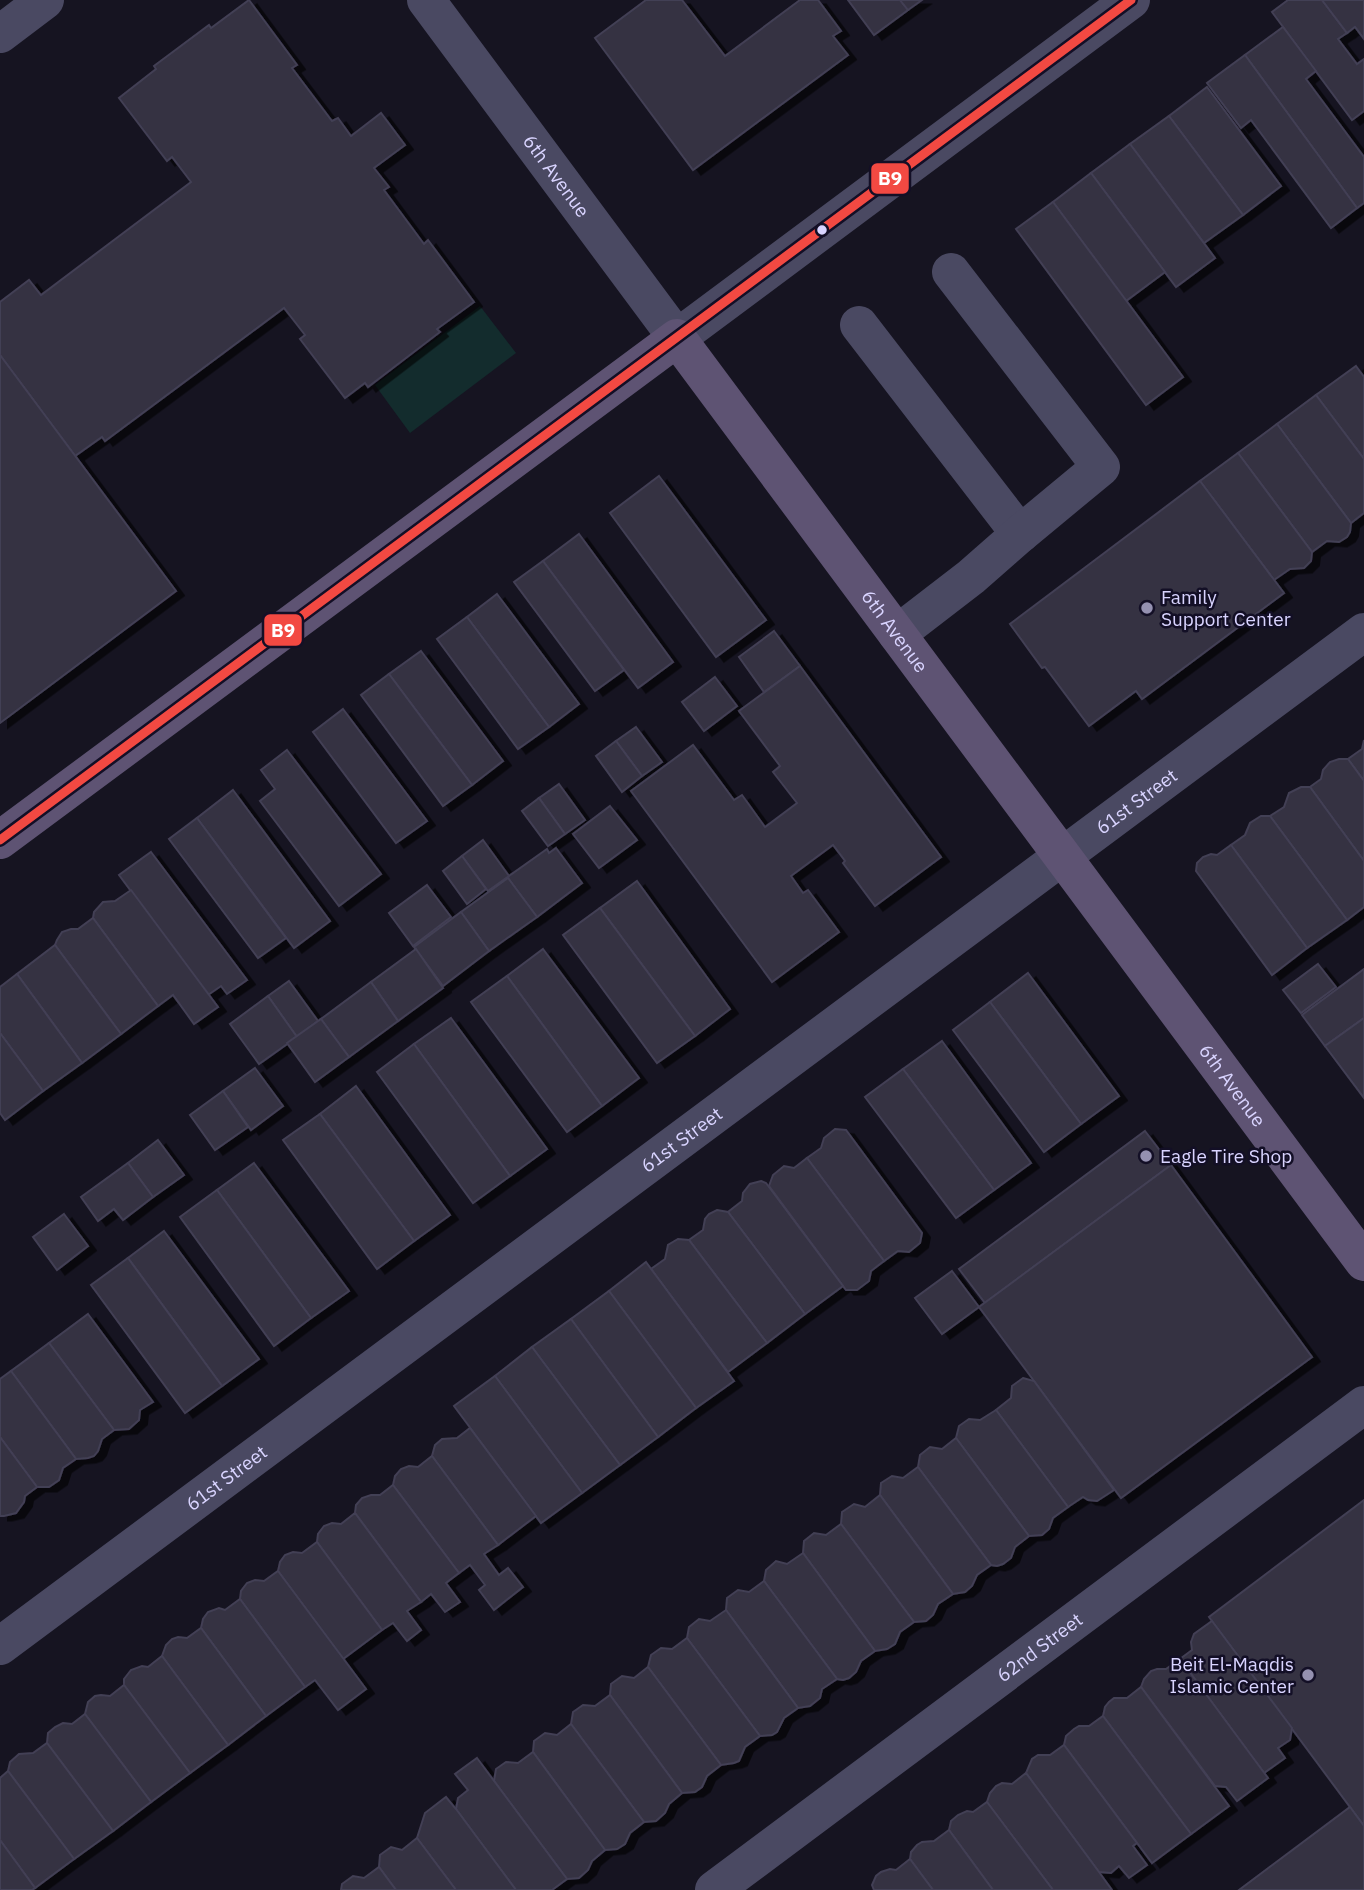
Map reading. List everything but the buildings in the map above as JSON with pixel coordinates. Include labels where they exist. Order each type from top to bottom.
[{"type":"main road","name":"6th Avenue","points":[[677,338],[1364,1262]]},
{"type":"main road","points":[[0,840],[677,338]]},
{"type":"street","points":[[0,34],[46,0]]},
{"type":"street","name":"6th Avenue","points":[[426,0],[677,338]]},
{"type":"street","points":[[677,338],[1131,0]]},
{"type":"street","points":[[897,634],[971,577],[1101,467],[951,272]]},
{"type":"street","points":[[859,326],[1020,534]]},
{"type":"street","name":"61st Street","points":[[0,1646],[1364,632]]},
{"type":"street","name":"62nd Street","points":[[714,1890],[1364,1405]]},
{"type":"green space","points":[[480,306],[516,353],[410,433],[375,385]]},
{"type":"transit line","name":"B9","points":[[0,840],[1131,0]]},
{"type":"place","name":"Family Support Center","points":[[1147,608]]},
{"type":"place","name":"Eagle Tire Shop","points":[[1146,1156]]},
{"type":"place","name":"Beit El-Maqdis Islamic Center","points":[[1308,1675]]}]
